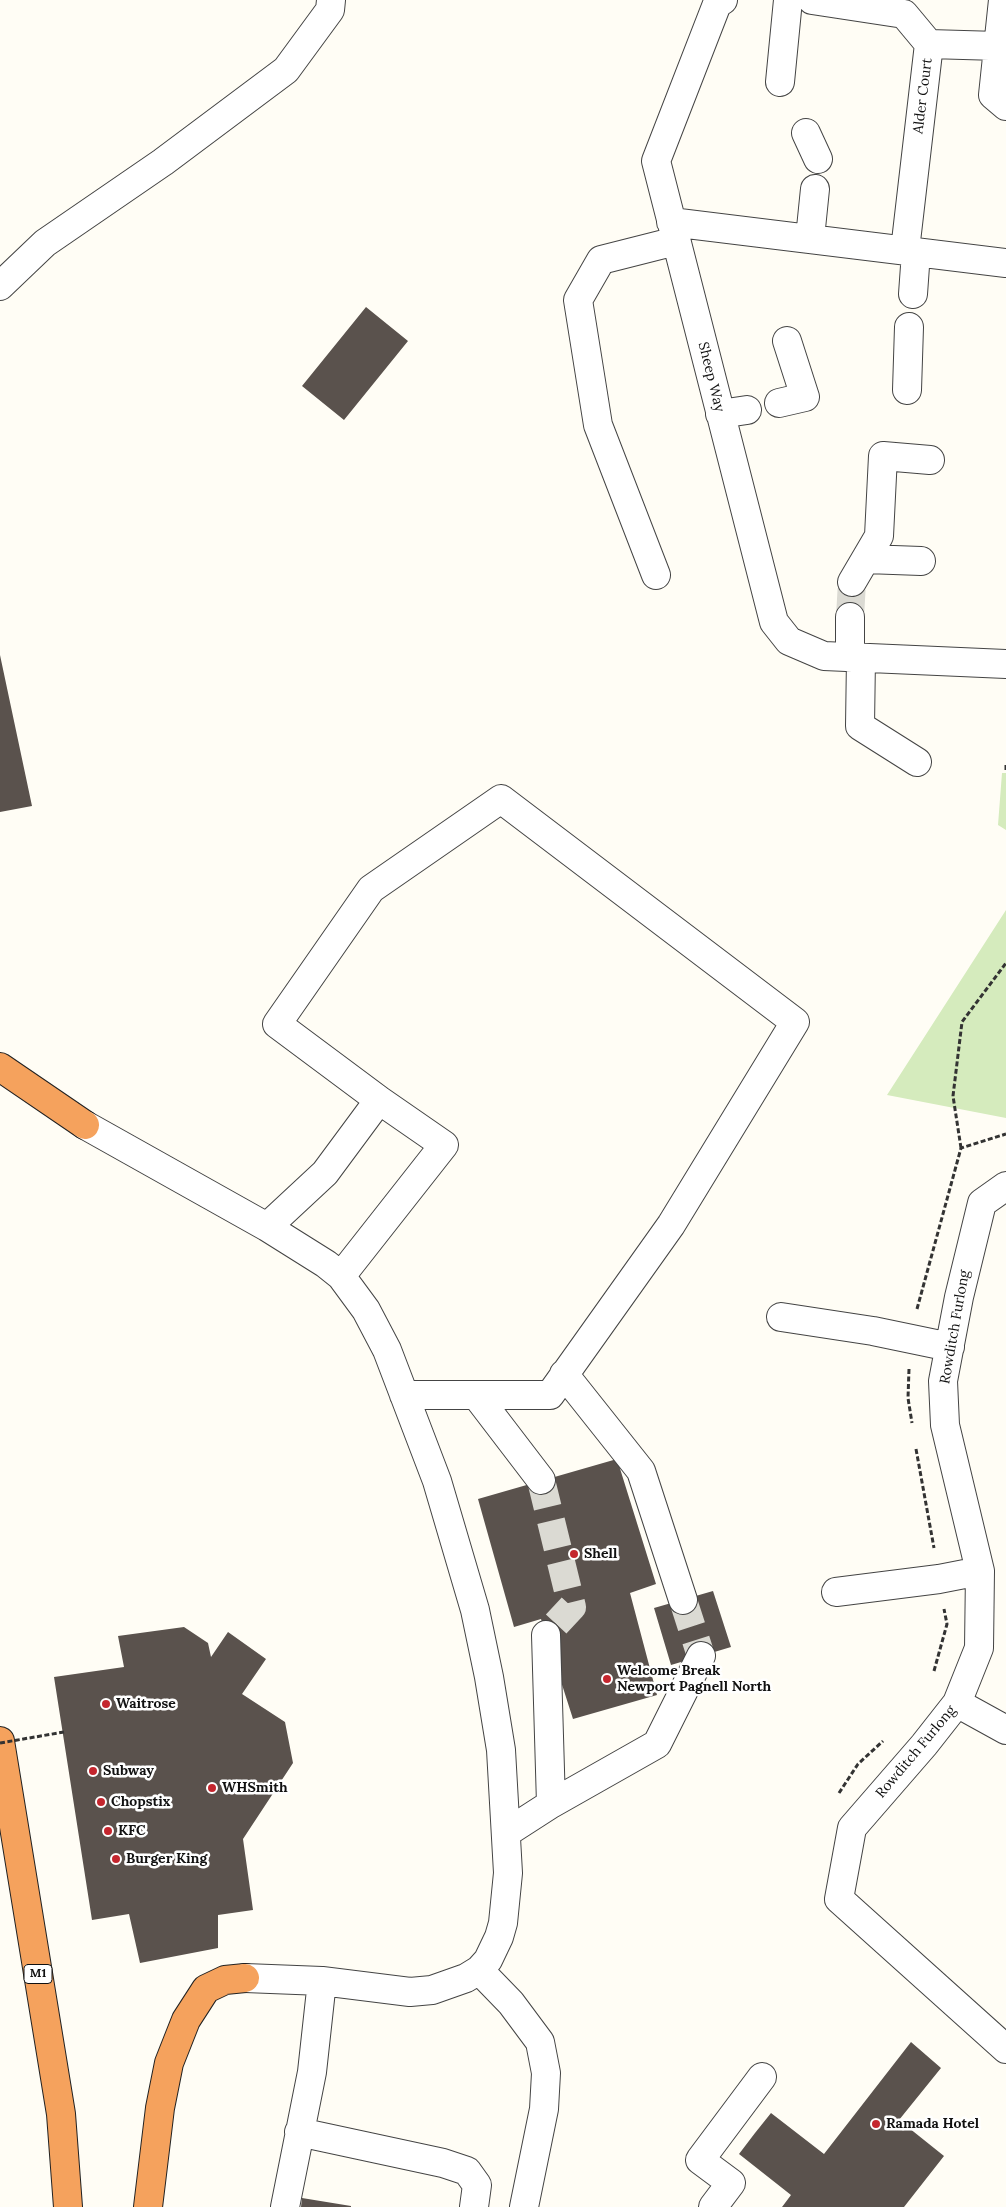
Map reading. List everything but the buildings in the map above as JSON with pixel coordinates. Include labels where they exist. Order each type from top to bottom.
[{"type":"highway","points":[[0,1067],[85,1125]]},
{"type":"highway","name":"M1","points":[[0,1742],[62,2114],[68,2207]]},
{"type":"highway","points":[[148,2207],[160,2108],[169,2063],[186,2020],[206,1989],[225,1980],[245,1978]]},
{"type":"street","points":[[0,286],[45,243],[163,162],[286,70],[330,10],[331,0]]},
{"type":"street","points":[[674,232],[656,161],[717,4],[723,0]]},
{"type":"street","points":[[780,82],[788,0]]},
{"type":"street","name":"Alder Court","points":[[812,0],[857,3],[904,14],[929,44],[911,251],[913,294]]},
{"type":"street","points":[[1003,0],[994,95],[1006,106]]},
{"type":"street","points":[[929,44],[998,46]]},
{"type":"street","points":[[806,133],[818,159]]},
{"type":"street","points":[[810,238],[815,189]]},
{"type":"street","points":[[656,575],[598,425],[578,300],[601,260],[674,232],[810,238],[1006,263]]},
{"type":"street","name":"Sheep Way","points":[[674,232],[774,622],[789,641],[824,656],[1006,664]]},
{"type":"street","points":[[907,390],[909,327]]},
{"type":"street","points":[[779,403],[805,397],[787,341]]},
{"type":"street","points":[[720,414],[747,410]]},
{"type":"street","points":[[852,582],[879,536],[883,456],[930,460]]},
{"type":"street","points":[[866,559],[921,561]]},
{"type":"street","points":[[850,617],[860,726],[918,762]]},
{"type":"street","points":[[341,1276],[444,1145],[379,1100],[277,1024],[372,889],[501,799],[795,1022],[671,1225],[550,1395],[404,1394]]},
{"type":"street","points":[[267,1227],[325,1173],[379,1100]]},
{"type":"street","points":[[85,1125],[267,1227],[326,1264],[341,1276],[366,1310],[386,1350],[404,1394],[437,1481],[475,1610],[501,1750],[508,1873],[503,1923],[488,1960],[479,1970],[452,1984],[432,1990],[410,1992],[322,1981],[245,1978]]},
{"type":"street","name":"Rowditch Furlong","points":[[1006,1186],[982,1203],[958,1297],[943,1381],[945,1425],[980,1572],[979,1648],[957,1703],[924,1745],[852,1828],[839,1899],[1006,2049]]},
{"type":"street","points":[[781,1317],[873,1331],[950,1347]]},
{"type":"street","points":[[564,1374],[641,1471],[683,1600]]},
{"type":"street","points":[[476,1395],[542,1480]]},
{"type":"street","points":[[836,1592],[980,1572]]},
{"type":"street","points":[[546,1634],[551,1804]]},
{"type":"street","points":[[506,1833],[551,1804],[657,1744],[701,1656]]},
{"type":"street","points":[[957,1703],[1006,1730]]},
{"type":"street","points":[[479,1970],[511,2003],[540,2042],[546,2074],[544,2109],[524,2207]]},
{"type":"street","points":[[285,2207],[312,2072],[322,1981]]},
{"type":"street","points":[[713,2207],[731,2183],[700,2160],[762,2077]]},
{"type":"street","points":[[299,2132],[443,2163],[467,2171],[477,2185],[474,2207]]},
{"type":"path","points":[[1006,766],[1006,771]]},
{"type":"path","points":[[912,1427],[908,1398],[910,1338],[961,1148],[954,1096],[962,1022],[1006,963]]},
{"type":"path","points":[[961,1148],[1006,1134]]},
{"type":"path","points":[[916,1446],[947,1624],[933,1674]]},
{"type":"path","points":[[0,1742],[64,1732]]},
{"type":"path","points":[[833,1801],[858,1764],[885,1740]]},
{"type":"green space","points":[[1002,773],[1006,773],[1006,830],[998,825]]},
{"type":"green space","points":[[1006,910],[1006,1118],[887,1095]]},
{"type":"tunnel","points":[[850,617],[852,582]]},
{"type":"tunnel","points":[[541,1480],[572,1607],[546,1635]]},
{"type":"tunnel","points":[[683,1600],[701,1656]]},
{"type":"place","name":"Shell","points":[[574,1554]]},
{"type":"place","name":"Welcome Break Newport Pagnell North","points":[[607,1679]]},
{"type":"place","name":"Waitrose","points":[[106,1704]]},
{"type":"place","name":"Subway","points":[[93,1771]]},
{"type":"place","name":"WHSmith","points":[[212,1788]]},
{"type":"place","name":"Chopstix","points":[[101,1802]]},
{"type":"place","name":"KFC","points":[[108,1831]]},
{"type":"place","name":"Burger King","points":[[116,1859]]},
{"type":"place","name":"Ramada Hotel","points":[[876,2124]]}]
